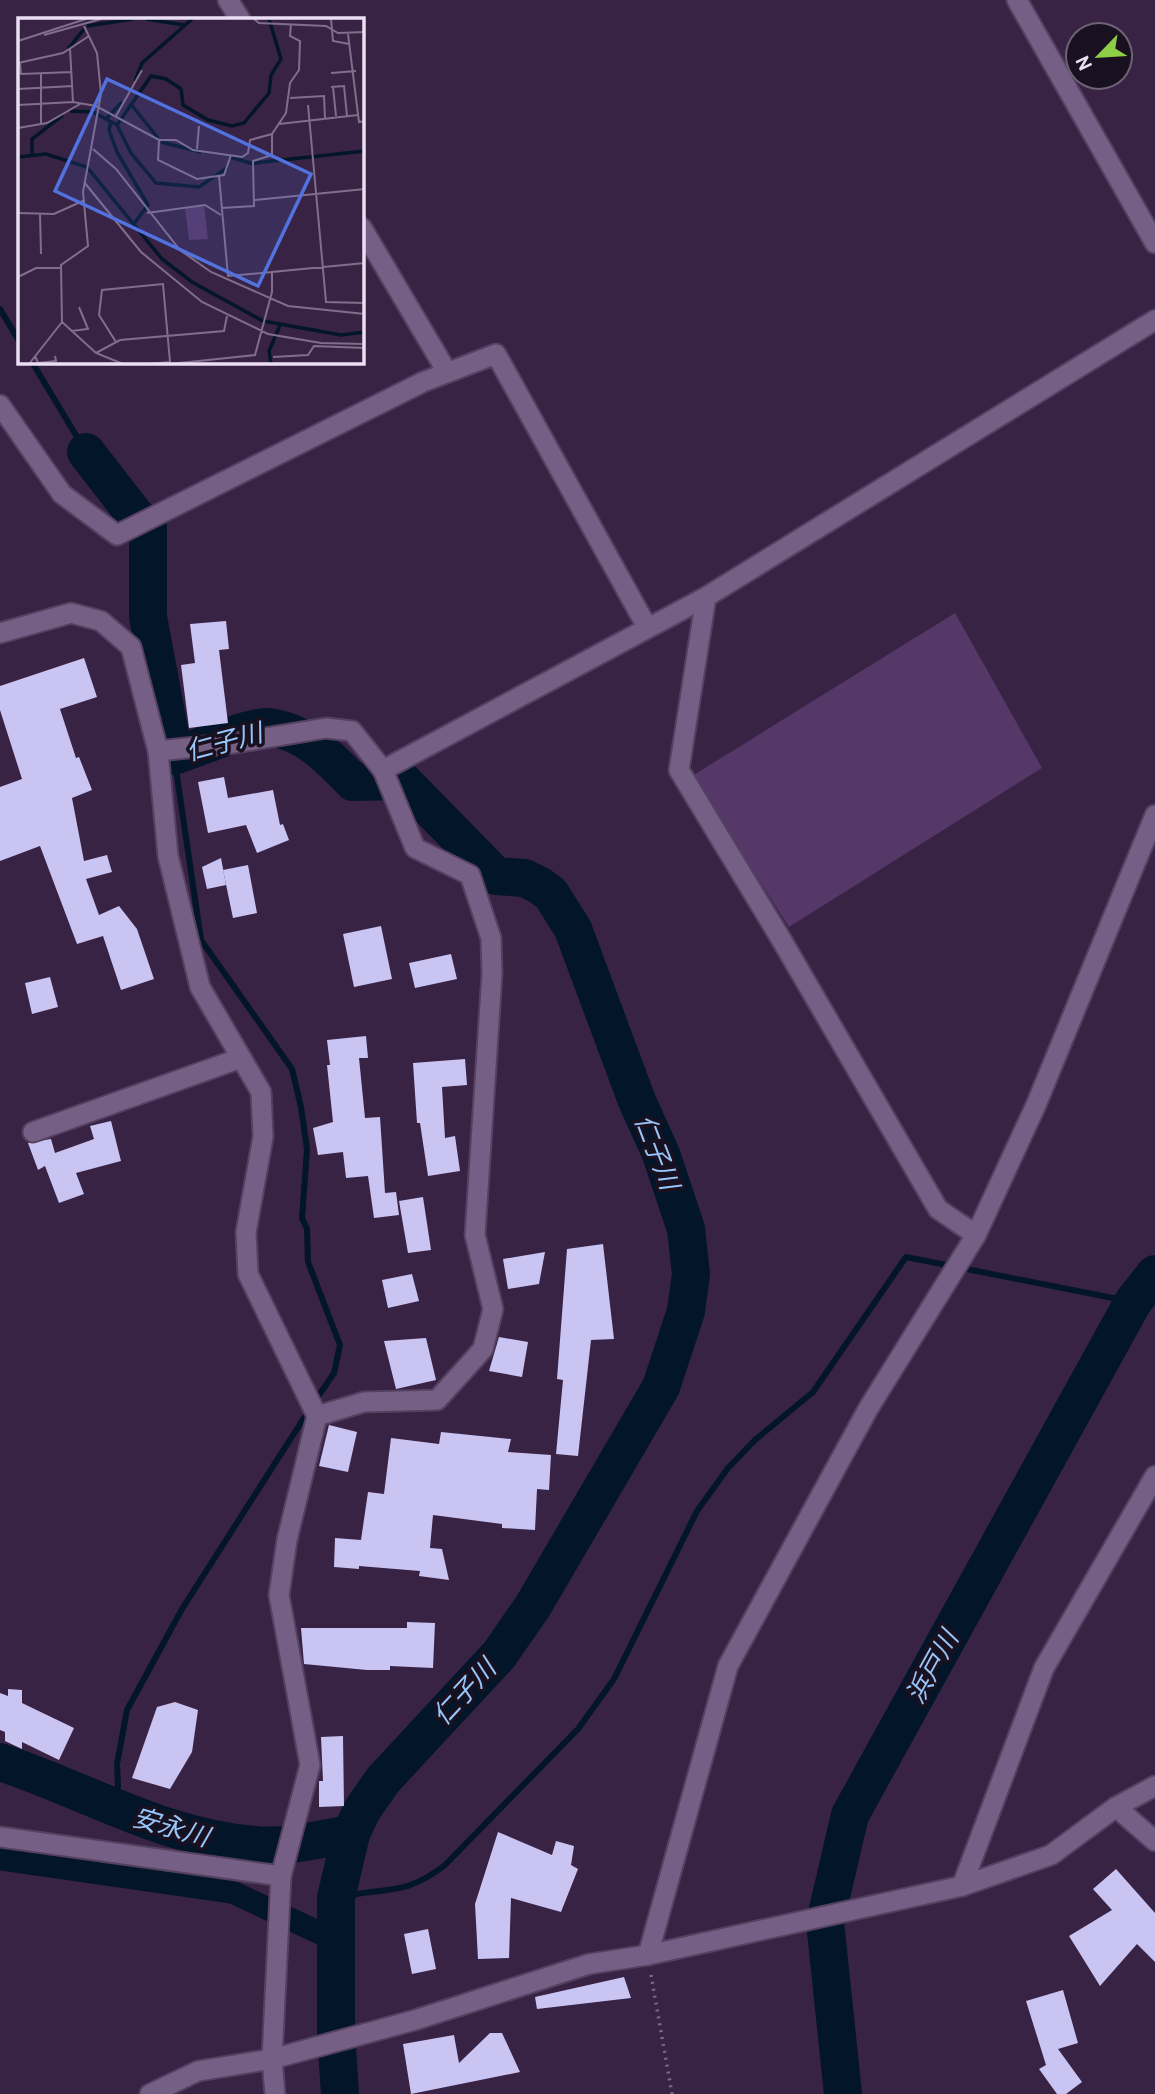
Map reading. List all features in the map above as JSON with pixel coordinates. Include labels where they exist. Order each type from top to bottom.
[{"type":"street","points":[[228,0],[239,18]]},
{"type":"street","points":[[1017,0],[1155,243]]},
{"type":"street","points":[[364,231],[447,372]]},
{"type":"street","points":[[383,770],[647,626],[706,597],[1155,320]]},
{"type":"street","points":[[0,405],[62,494],[117,536],[447,372],[496,354],[647,626]]},
{"type":"street","points":[[706,597],[679,770],[781,939],[937,1209],[976,1235]]},
{"type":"street","points":[[0,633],[71,613],[101,621],[131,647],[158,751],[168,856],[200,987],[261,1092],[263,1137],[246,1232],[248,1274],[317,1416],[287,1540],[279,1595],[291,1674],[310,1765],[281,1876],[272,2059],[275,2094]]},
{"type":"street","points":[[158,751],[235,743],[326,728],[352,731],[383,770],[415,848],[470,875],[491,938],[492,974],[475,1235],[493,1309],[483,1349],[437,1400],[364,1402],[317,1416]]},
{"type":"street","points":[[648,1955],[729,1666],[868,1409],[976,1235],[1036,1105],[1155,816]]},
{"type":"street","points":[[33,1132],[241,1058]]},
{"type":"street","points":[[962,1886],[1044,1668],[1155,1476]]},
{"type":"street","points":[[150,2094],[198,2071],[272,2059],[415,2020],[589,1964],[648,1955],[962,1886],[1051,1855],[1116,1807],[1155,1786]]},
{"type":"street","points":[[1116,1807],[1155,1840]]},
{"type":"street","points":[[0,1837],[281,1876]]},
{"type":"path","points":[[648,1955],[672,2094]]},
{"type":"shaded area","points":[[955,613],[1042,768],[789,927],[692,776]]},
{"type":"building","points":[[226,621],[229,649],[219,650],[228,723],[189,728],[181,665],[195,663],[190,624]]},
{"type":"building","points":[[84,658],[97,697],[60,709],[76,758],[79,757],[92,790],[72,798],[84,861],[107,855],[112,872],[86,879],[99,915],[119,906],[137,929],[154,979],[121,990],[103,936],[77,944],[40,846],[0,861],[0,787],[22,779],[0,710],[0,686]]},
{"type":"building","points":[[224,777],[228,798],[273,790],[280,825],[283,824],[289,840],[257,853],[246,825],[208,833],[198,782]]},
{"type":"building","points":[[221,858],[226,885],[207,889],[202,867]]},
{"type":"building","points":[[248,865],[257,913],[233,918],[223,870]]},
{"type":"building","points":[[381,926],[392,979],[354,987],[343,934]]},
{"type":"building","points":[[451,954],[457,979],[415,988],[409,963]]},
{"type":"building","points":[[50,977],[58,1007],[32,1014],[25,983]]},
{"type":"building","points":[[366,1036],[368,1058],[359,1058],[365,1118],[380,1117],[385,1193],[396,1192],[399,1215],[374,1218],[368,1176],[346,1178],[343,1152],[318,1155],[313,1128],[333,1122],[327,1040]]},
{"type":"building","points":[[465,1059],[467,1085],[442,1087],[445,1138],[455,1136],[460,1171],[428,1176],[420,1123],[417,1123],[413,1063]]},
{"type":"building","points":[[111,1121],[121,1161],[76,1173],[84,1194],[59,1203],[45,1166],[38,1170],[28,1143],[51,1139],[55,1153],[94,1139],[90,1126]]},
{"type":"building","points":[[423,1197],[431,1250],[408,1253],[399,1201]]},
{"type":"building","points":[[603,1244],[614,1339],[591,1340],[578,1456],[556,1454],[563,1380],[557,1379],[567,1249]]},
{"type":"building","points":[[545,1252],[539,1284],[508,1289],[503,1259]]},
{"type":"building","points":[[412,1274],[419,1301],[388,1308],[382,1280]]},
{"type":"building","points":[[499,1337],[528,1342],[522,1377],[489,1371]]},
{"type":"building","points":[[426,1338],[436,1380],[396,1389],[384,1341]]},
{"type":"building","points":[[329,1425],[357,1432],[348,1472],[319,1466]]},
{"type":"building","points":[[441,1432],[511,1439],[508,1452],[551,1455],[549,1490],[537,1489],[535,1530],[502,1528],[502,1524],[433,1515],[430,1548],[442,1549],[449,1580],[419,1576],[420,1571],[359,1566],[359,1569],[334,1567],[335,1538],[361,1540],[368,1492],[384,1494],[391,1438],[439,1444]]},
{"type":"building","points":[[407,1622],[435,1623],[433,1668],[390,1666],[390,1670],[367,1670],[304,1664],[301,1628],[407,1628]]},
{"type":"building","points":[[8,1689],[22,1690],[22,1703],[74,1728],[59,1760],[22,1742],[22,1749],[5,1741],[5,1732],[0,1730],[0,1693],[8,1696]]},
{"type":"building","points":[[175,1702],[198,1710],[192,1752],[170,1789],[132,1778],[157,1707]]},
{"type":"building","points":[[343,1736],[344,1806],[319,1807],[319,1781],[323,1781],[321,1737]]},
{"type":"building","points":[[498,1832],[552,1855],[556,1841],[574,1846],[571,1865],[578,1869],[561,1912],[511,1898],[509,1958],[478,1959],[475,1904]]},
{"type":"building","points":[[1116,1869],[1155,1913],[1155,1962],[1137,1944],[1100,1986],[1069,1936],[1112,1910],[1093,1889]]},
{"type":"building","points":[[428,1929],[436,1969],[412,1974],[404,1934]]},
{"type":"building","points":[[624,1977],[631,1998],[537,2009],[535,1997]]},
{"type":"building","points":[[1063,1990],[1078,2043],[1058,2049],[1082,2082],[1066,2094],[1057,2094],[1039,2069],[1046,2065],[1026,2001]]},
{"type":"building","points":[[490,2033],[502,2033],[520,2072],[411,2094],[403,2044],[454,2035],[459,2063]]},
{"type":"waterway","points":[[0,309],[18,339]]},
{"type":"waterway","points":[[33,364],[86,452]]},
{"type":"waterway","name":"仁子川","points":[[86,452],[134,514],[148,527],[148,617],[174,756],[260,727],[281,729],[315,747],[353,782],[403,781],[496,876],[524,878],[551,894],[573,929],[637,1101],[661,1154],[686,1229],[691,1274],[686,1311],[661,1387],[533,1606],[499,1655],[383,1780],[362,1810],[351,1834],[336,1898],[336,2033],[340,2094]]},
{"type":"waterway","points":[[174,756],[201,940],[292,1069],[301,1107],[307,1149],[302,1218],[307,1229],[308,1262],[340,1345],[334,1373],[315,1401]]},
{"type":"waterway","points":[[336,1898],[404,1887],[445,1865],[578,1729],[614,1679],[697,1511],[728,1468],[755,1440],[813,1392],[906,1257],[1133,1302]]},
{"type":"waterway","name":"浜戸川","points":[[843,2094],[825,1922],[850,1815],[1133,1302],[1155,1274]]},
{"type":"waterway","points":[[112,1806],[118,1786],[117,1764],[127,1710],[182,1609],[309,1410]]},
{"type":"waterway","name":"安永川","points":[[0,1762],[156,1823],[221,1841],[279,1845],[351,1834]]},
{"type":"waterway","points":[[0,1859],[232,1892],[335,1940]]}]
